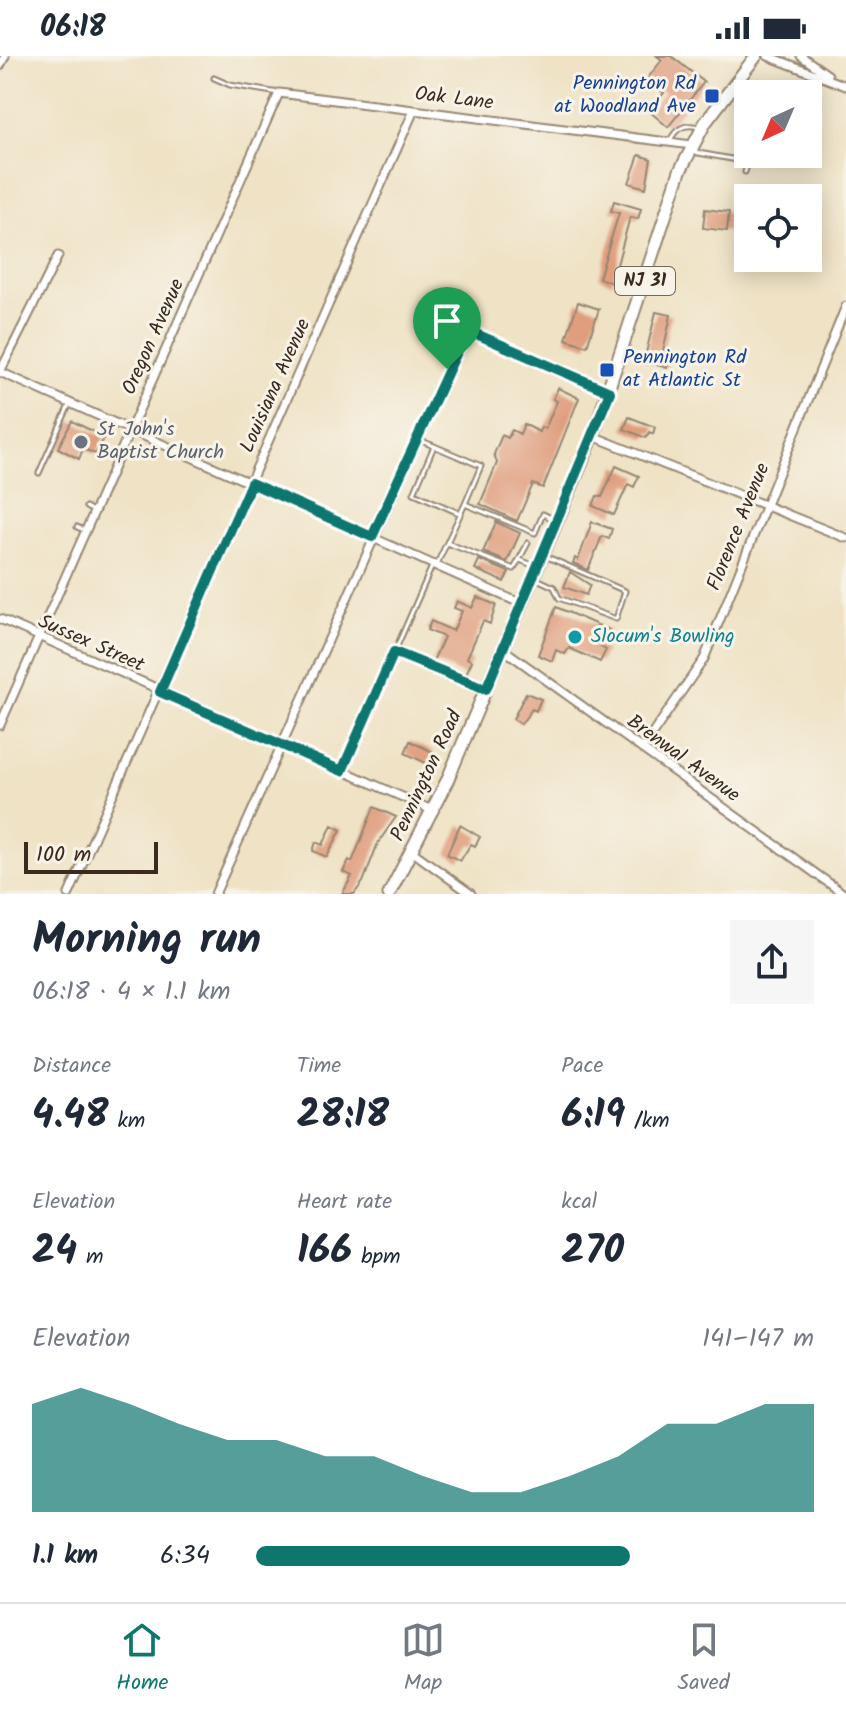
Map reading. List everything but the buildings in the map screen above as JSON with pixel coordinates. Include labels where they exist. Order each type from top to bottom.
[{"type":"main road","name":"Pennington Road","points":[[389,894],[434,811],[593,436],[610,392],[672,193],[691,148],[702,128],[756,56]]},
{"type":"street","points":[[0,66],[5,56]]},
{"type":"street","points":[[768,56],[846,86]]},
{"type":"street","points":[[801,56],[836,81]]},
{"type":"street","name":"Oak Lane","points":[[279,93],[691,148]]},
{"type":"street","name":"Oregon Avenue","points":[[0,725],[82,529],[94,512],[279,93]]},
{"type":"street","name":"Louisiana Avenue","points":[[69,894],[414,110]]},
{"type":"street","points":[[58,256],[0,372],[522,604]]},
{"type":"street","name":"Florence Avenue","points":[[642,749],[704,659],[846,306]]},
{"type":"street","points":[[215,894],[415,439],[467,330],[610,392]]},
{"type":"street","points":[[593,436],[846,538]]},
{"type":"street","name":"Sussex Street","points":[[0,619],[38,639],[434,811]]},
{"type":"street","name":"Brenwal Avenue","points":[[503,649],[844,894]]},
{"type":"street","points":[[413,852],[471,894]]},
{"type":"lane","name":"Oak Lane","points":[[214,78],[230,85],[279,93]]},
{"type":"lane","points":[[670,143],[678,129],[690,125],[702,128]]},
{"type":"lane","points":[[691,148],[748,162],[745,172]]},
{"type":"lane","points":[[39,473],[70,403]]},
{"type":"lane","points":[[342,771],[481,466],[415,439]]},
{"type":"lane","points":[[434,446],[414,493],[461,514]]},
{"type":"lane","points":[[465,504],[535,533],[543,514],[558,521]]},
{"type":"lane","points":[[86,507],[94,512]]},
{"type":"lane","points":[[447,543],[510,568],[517,567],[528,543]]},
{"type":"lane","points":[[520,560],[625,591],[616,619],[559,598],[538,567]]},
{"type":"lane","points":[[394,652],[486,689]]},
{"type":"place","name":"Pennington Rd at Woodland Ave","points":[[712,96]]},
{"type":"place","name":"Pennington Rd at Atlantic St","points":[[607,370]]},
{"type":"place","name":"St John's Baptist Church","points":[[81,442]]},
{"type":"place","name":"Slocum's Bowling","points":[[575,637]]},
{"type":"route","points":[[467,330],[610,392],[486,689],[394,652],[342,771],[160,692],[251,483],[372,537],[447,369],[467,330]]}]
